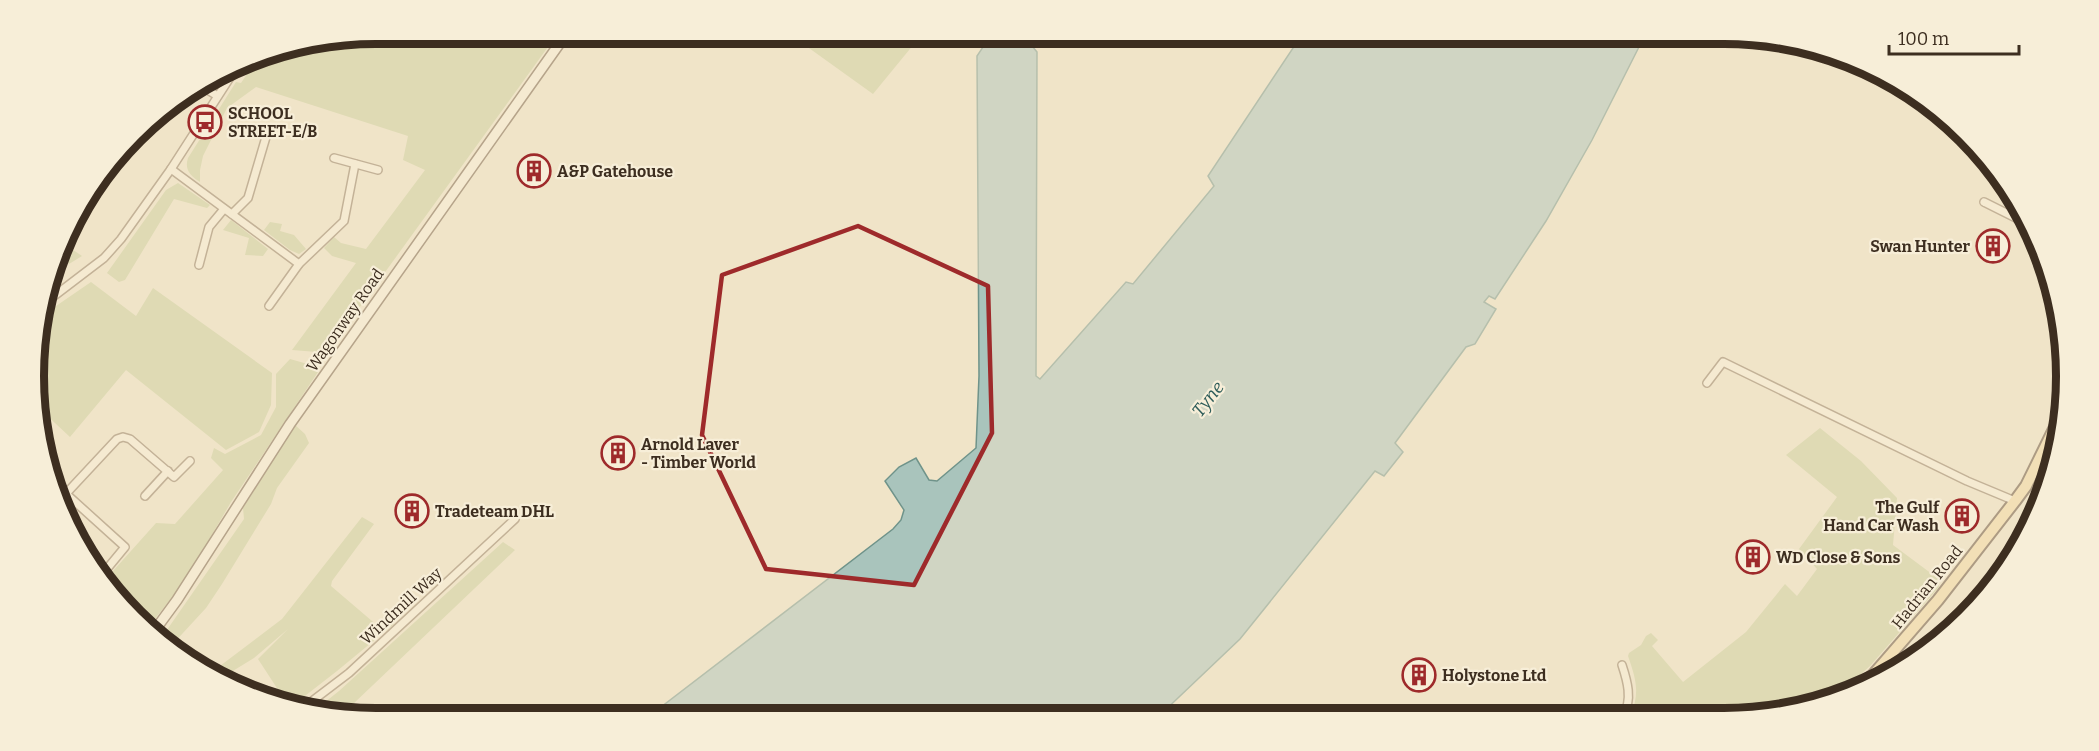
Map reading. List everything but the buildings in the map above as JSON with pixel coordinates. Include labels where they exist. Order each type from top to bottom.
[{"type":"main road","name":"Wagonway Road","points":[[158,626],[290,424],[559,44]]},
{"type":"main road","name":"Hadrian Road","points":[[1878,669],[1938,600],[2015,501],[2035,470],[2049,440]]},
{"type":"street","points":[[53,297],[104,258],[121,239],[171,169],[228,78]]},
{"type":"street","points":[[207,89],[216,95]]},
{"type":"street","points":[[232,214],[248,198],[266,136]]},
{"type":"street","points":[[334,158],[378,170]]},
{"type":"street","points":[[269,306],[299,264],[344,221],[355,164]]},
{"type":"street","points":[[171,169],[299,264]]},
{"type":"street","points":[[1984,202],[2015,217]]},
{"type":"street","points":[[199,265],[209,227],[224,209]]},
{"type":"street","points":[[1707,383],[1723,362],[1967,481],[2015,501]]},
{"type":"street","points":[[65,493],[117,439],[123,437],[130,439],[171,474]]},
{"type":"street","points":[[145,496],[190,461]]},
{"type":"street","points":[[2035,470],[2041,473]]},
{"type":"street","points":[[68,500],[124,547],[106,570]]},
{"type":"street","name":"Windmill Way","points":[[312,701],[349,673],[515,519]]},
{"type":"street","points":[[1622,664],[1628,681],[1626,708]]},
{"type":"highlighted area","points":[[858,226],[988,286],[992,433],[914,585],[766,569],[702,435],[722,275]]},
{"type":"green space","points":[[550,44],[336,340],[317,352],[292,350],[356,263],[332,256],[324,248],[334,237],[341,243],[366,249],[425,170],[403,160],[408,136],[256,87],[227,108],[203,156],[200,182],[189,172],[188,158],[236,82],[241,83],[251,68],[290,55],[332,46]]},
{"type":"green space","points":[[803,44],[914,44],[873,94]]},
{"type":"green space","points":[[178,183],[210,205],[207,208],[174,199],[125,280],[119,282],[107,273],[166,190]]},
{"type":"green space","points":[[231,220],[268,249],[263,256],[245,255],[249,238],[223,230]]},
{"type":"green space","points":[[270,222],[282,224],[280,231],[294,235],[306,249],[299,254],[290,250],[264,230]]},
{"type":"green space","points":[[69,247],[82,256],[69,264],[65,259]]},
{"type":"green space","points":[[91,282],[136,316],[153,288],[272,373],[271,405],[259,432],[226,450],[126,370],[70,437],[46,414],[44,354],[50,310]]},
{"type":"green space","points":[[290,359],[311,365],[318,372],[231,502],[185,581],[153,621],[110,575],[156,523],[175,524],[223,470],[211,458],[214,448],[225,454],[261,435],[276,407],[276,374]]},
{"type":"green space","points":[[295,425],[305,434],[309,443],[277,488],[271,504],[206,608],[176,641],[165,632],[244,519],[243,508]]},
{"type":"green space","points":[[1820,428],[1861,461],[1897,498],[1893,545],[1940,580],[1939,587],[1870,666],[1851,682],[1809,696],[1767,705],[1724,708],[1633,708],[1636,686],[1628,656],[1641,645],[1646,636],[1651,633],[1658,640],[1652,646],[1683,682],[1746,632],[1785,584],[1797,596],[1817,569],[1799,549],[1837,497],[1786,455]]},
{"type":"green space","points":[[362,517],[374,524],[332,581],[331,586],[379,627],[389,618],[394,624],[301,699],[280,693],[258,659],[288,629],[254,658],[229,673],[218,667],[282,619]]},
{"type":"green space","points":[[503,542],[515,550],[350,707],[323,703]]},
{"type":"water","name":"Tyne","points":[[985,44],[1030,44],[1037,52],[1036,376],[1040,379],[1126,282],[1133,284],[1214,186],[1208,176],[1296,44],[1640,44],[1592,140],[1546,221],[1495,299],[1489,296],[1484,302],[1496,309],[1475,344],[1466,347],[1395,443],[1403,452],[1384,476],[1375,471],[1240,639],[1167,708],[660,708],[893,529],[901,520],[904,510],[885,481],[899,467],[916,458],[929,480],[937,481],[976,448],[979,376],[977,56]]},
{"type":"place","name":"SCHOOL STREET-E/B","points":[[205,122]]},
{"type":"place","name":"A&P Gatehouse","points":[[534,171]]},
{"type":"place","name":"Swan Hunter","points":[[1993,246]]},
{"type":"place","name":"Arnold Laver - Timber World","points":[[618,453]]},
{"type":"place","name":"Tradeteam DHL","points":[[412,511]]},
{"type":"place","name":"The Gulf Hand Car Wash","points":[[1962,516]]},
{"type":"place","name":"WD Close & Sons","points":[[1753,557]]},
{"type":"place","name":"Holystone Ltd","points":[[1419,675]]}]
